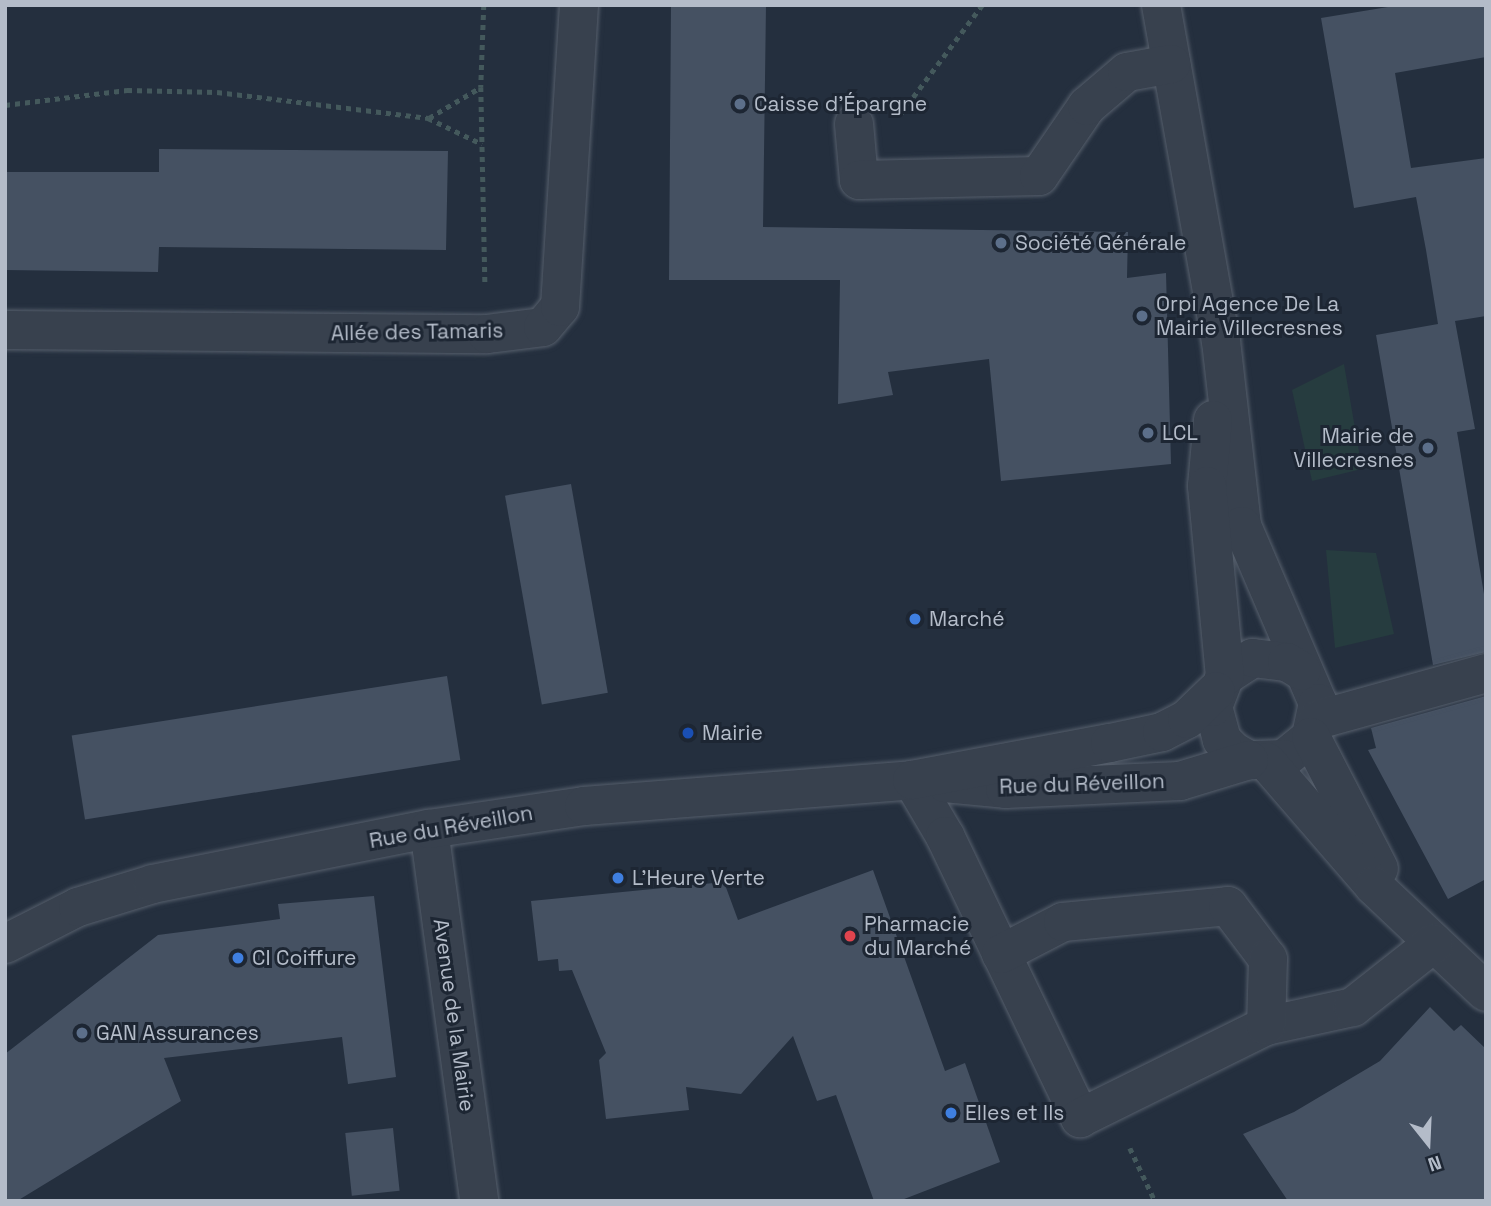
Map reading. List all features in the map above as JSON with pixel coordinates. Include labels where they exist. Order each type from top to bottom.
[{"type":"street","name":"Allée des Tamaris","points":[[5,330],[486,334],[543,327],[560,307],[579,5]]},
{"type":"street","points":[[1165,6],[1171,64],[1220,341],[1242,526],[1318,703],[1314,729],[1398,905]]},
{"type":"street","points":[[854,127],[859,180],[1039,176],[1087,106],[1127,72],[1171,64]]},
{"type":"street","points":[[1220,341],[1207,486],[1220,683],[1213,707],[1222,740],[1258,761],[1434,943],[1486,992]]},
{"type":"street","points":[[1220,683],[1253,658],[1287,662],[1302,671]]},
{"type":"street","points":[[1258,761],[1284,759],[1314,729],[1486,673]]},
{"type":"street","name":"Rue du Réveillon","points":[[5,944],[78,907],[153,884],[429,829],[584,806],[912,780],[1162,732],[1187,719],[1220,683]]},
{"type":"street","name":"Rue du Réveillon","points":[[912,780],[1005,789],[1180,781],[1258,761]]},
{"type":"street","points":[[912,780],[944,836],[1080,1118],[1266,1026],[1353,1007],[1434,943]]},
{"type":"street","name":"Avenue de la Mairie","points":[[429,829],[479,1201]]},
{"type":"street","points":[[1001,954],[1063,922],[1228,906],[1268,959],[1266,1026]]},
{"type":"path","points":[[484,5],[481,87],[486,334]]},
{"type":"path","points":[[854,127],[903,112],[982,5]]},
{"type":"path","points":[[428,118],[481,87]]},
{"type":"path","points":[[5,105],[127,90],[217,92],[428,118],[482,144]]},
{"type":"path","points":[[1127,1142],[1155,1201]]},
{"type":"green space","points":[[1344,364],[1362,469],[1312,481],[1292,390]]},
{"type":"green space","points":[[1326,550],[1376,553],[1394,634],[1335,648]]},
{"type":"building","points":[[671,5],[766,5],[763,227],[1128,232],[1127,278],[1166,273],[1171,464],[1001,481],[989,359],[888,372],[893,395],[838,404],[840,280],[669,280]]},
{"type":"building","points":[[1400,5],[1486,5],[1486,57],[1395,73],[1411,168],[1486,158],[1486,316],[1455,321],[1475,429],[1457,432],[1486,606],[1486,652],[1433,665],[1376,335],[1438,324],[1426,250],[1416,197],[1354,208],[1321,18]]},
{"type":"building","points":[[159,149],[448,151],[446,250],[159,247],[158,272],[5,270],[5,172],[159,172]]},
{"type":"building","points":[[571,484],[608,693],[542,704],[505,496]]},
{"type":"building","points":[[447,676],[460,760],[85,819],[72,735]]},
{"type":"building","points":[[1486,696],[1486,879],[1448,899],[1368,750],[1376,748],[1371,728]]},
{"type":"building","points":[[873,870],[945,1071],[965,1063],[1000,1162],[899,1201],[874,1201],[836,1095],[817,1101],[793,1036],[741,1094],[686,1087],[689,1110],[606,1119],[599,1060],[606,1053],[572,970],[559,971],[558,959],[538,961],[531,901],[724,882],[738,920]]},
{"type":"building","points":[[374,896],[396,1077],[348,1084],[342,1037],[164,1058],[181,1101],[17,1201],[5,1201],[5,1054],[158,935],[280,919],[278,904]]},
{"type":"building","points":[[1430,1007],[1454,1031],[1461,1025],[1486,1049],[1486,1201],[1288,1201],[1243,1134],[1294,1112],[1380,1061]]},
{"type":"building","points":[[393,1128],[400,1191],[352,1196],[345,1133]]},
{"type":"place","name":"Caisse d'Épargne","points":[[740,104]]},
{"type":"place","name":"Société Générale","points":[[1001,243]]},
{"type":"place","name":"Orpi Agence De La Mairie Villecresnes","points":[[1142,316]]},
{"type":"place","name":"LCL","points":[[1148,433]]},
{"type":"place","name":"Mairie de Villecresnes","points":[[1428,448]]},
{"type":"place","name":"Marché","points":[[915,619]]},
{"type":"place","name":"Mairie","points":[[688,733]]},
{"type":"place","name":"L'Heure Verte","points":[[618,878]]},
{"type":"place","name":"Pharmacie du Marché","points":[[850,936]]},
{"type":"place","name":"CI Coiffure","points":[[238,958]]},
{"type":"place","name":"GAN Assurances","points":[[82,1033]]},
{"type":"place","name":"Elles et Ils","points":[[951,1113]]}]
